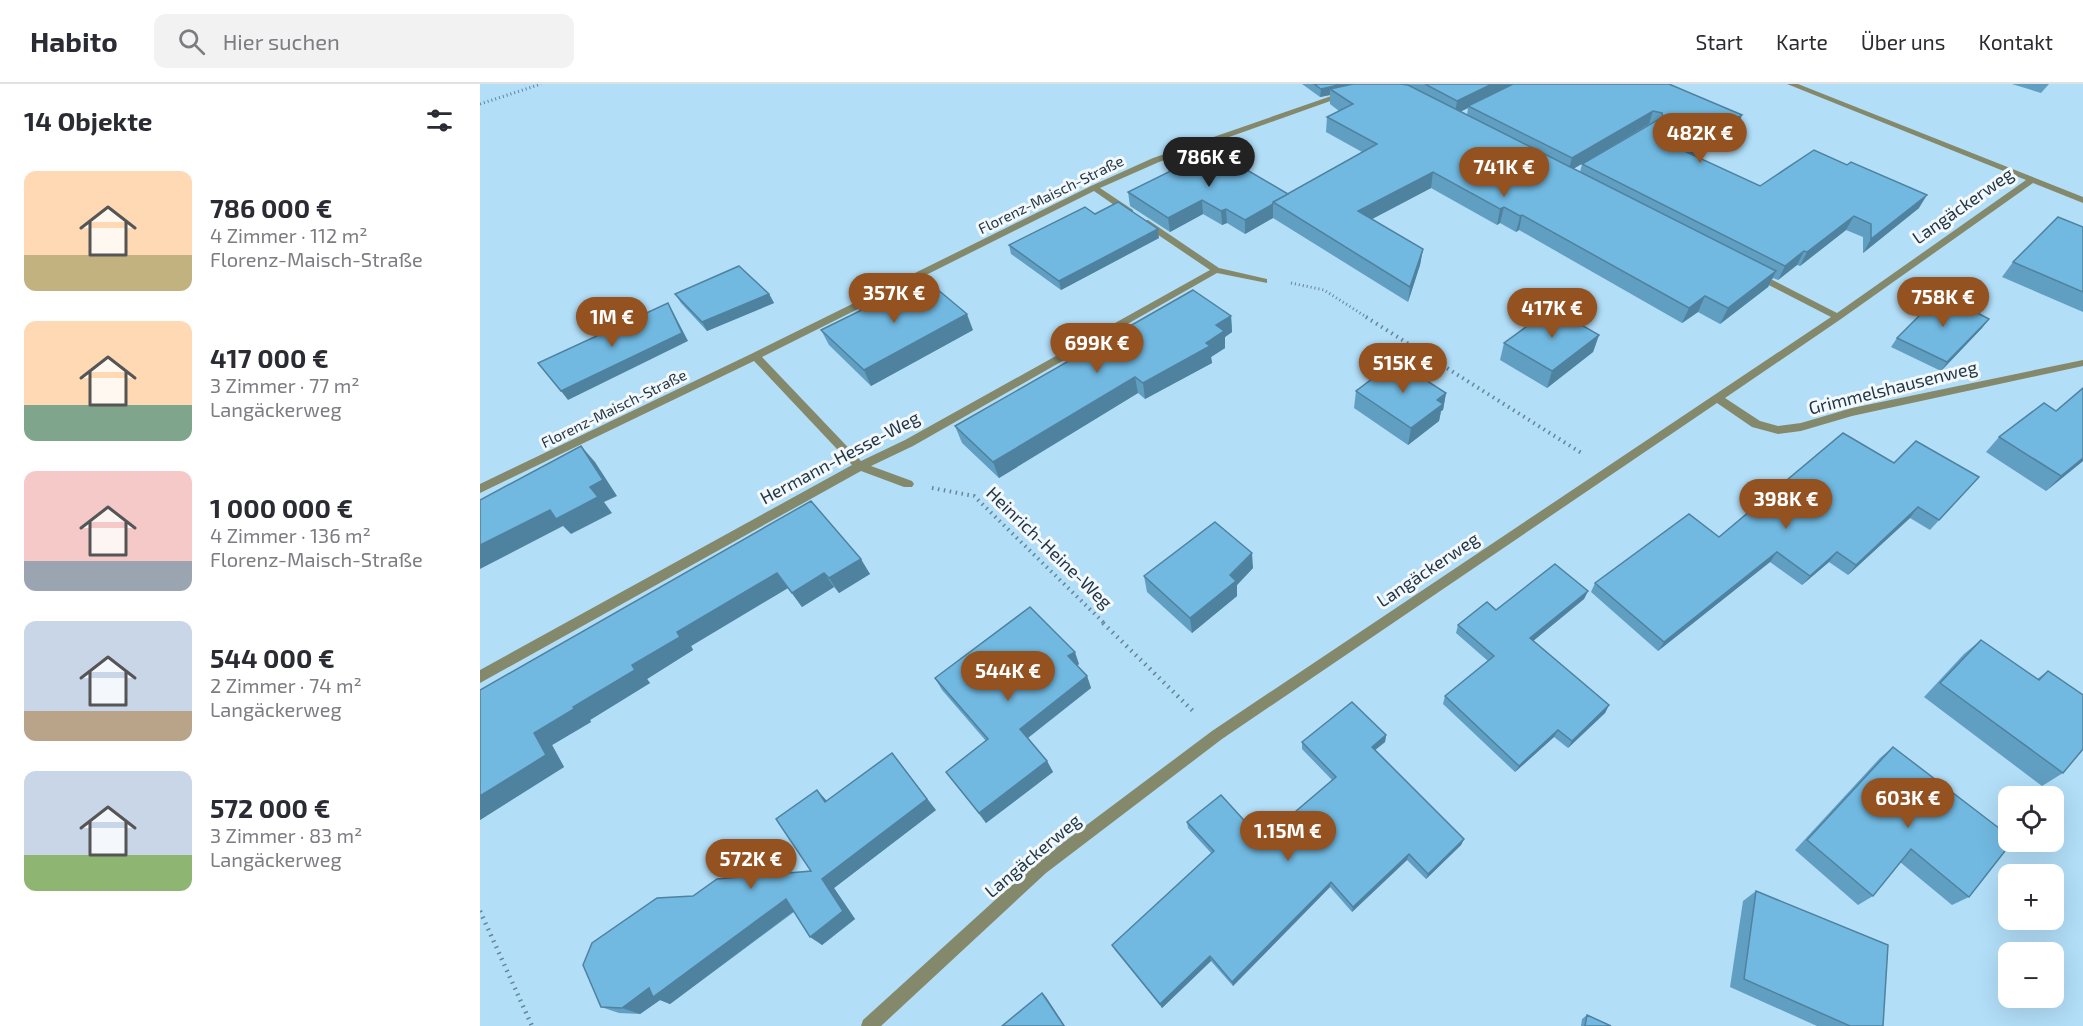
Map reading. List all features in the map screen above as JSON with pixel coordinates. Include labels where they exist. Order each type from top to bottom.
[{"type":"street","points":[[1791,84],[2083,200]]},
{"type":"street","name":"Florenz-Maisch-Straße","points":[[480,489],[1094,188],[1156,160],[1331,98],[1360,91]]},
{"type":"street","name":"Langäckerweg","points":[[869,1026],[1041,868],[1217,735],[1838,317],[2033,179]]},
{"type":"street","points":[[1094,188],[1216,270],[1263,281]]},
{"type":"street","points":[[1744,269],[1838,317]]},
{"type":"street","name":"Hermann-Hesse-Weg","points":[[480,677],[860,466],[909,443],[1216,270]]},
{"type":"street","points":[[755,356],[860,466],[908,484]]},
{"type":"street","name":"Grimmelshausenweg","points":[[1718,398],[1756,424],[1778,430],[1801,427],[1852,412],[2083,363]]},
{"type":"path","points":[[522,90],[531,84]]},
{"type":"path","points":[[480,104],[542,84]]},
{"type":"path","points":[[1263,281],[1295,283],[1324,290],[1608,470]]},
{"type":"path","name":"Heinrich-Heine-Weg","points":[[908,484],[974,496],[1217,735]]},
{"type":"path","points":[[480,911],[532,1026]]},
{"type":"building","points":[[1314,84],[1343,84],[1321,89]]},
{"type":"building","points":[[1353,84],[1408,85],[1776,271],[1728,308],[1705,296],[1689,308],[1522,215],[1504,207],[1500,209],[1433,172],[1358,211],[1423,249],[1410,287],[1273,202],[1377,144],[1327,117],[1353,104],[1330,89]]},
{"type":"building","points":[[1425,84],[1492,84],[1457,101]]},
{"type":"building","points":[[1513,84],[1669,84],[1742,115],[1684,151],[1760,186],[1814,150],[1847,165],[1851,162],[1927,195],[1871,239],[1871,224],[1854,216],[1785,266],[1582,164],[1663,117],[1662,113],[1653,111],[1572,158],[1468,106]]},
{"type":"building","points":[[1213,150],[1288,194],[1245,220],[1226,209],[1221,211],[1202,200],[1168,218],[1128,192]]},
{"type":"building","points":[[1118,202],[1158,229],[1059,281],[1009,245],[1085,207],[1095,214]]},
{"type":"building","points":[[2058,217],[2083,227],[2083,292],[2013,262]]},
{"type":"building","points":[[739,266],[769,294],[702,322],[675,294]]},
{"type":"building","points":[[925,279],[967,314],[864,370],[821,330]]},
{"type":"building","points":[[1193,290],[1231,316],[1216,325],[1224,331],[1206,343],[1210,346],[1143,383],[1135,377],[993,462],[955,426]]},
{"type":"building","points":[[1941,294],[1989,319],[1947,362],[1897,338]]},
{"type":"building","points":[[668,303],[682,333],[561,391],[538,363]]},
{"type":"building","points":[[1552,308],[1599,335],[1552,371],[1504,343]]},
{"type":"building","points":[[1396,361],[1446,393],[1437,400],[1443,404],[1411,428],[1356,391]]},
{"type":"building","points":[[2083,388],[2083,458],[2061,476],[1999,437],[2044,403],[2056,411]]},
{"type":"building","points":[[1843,433],[1894,463],[1916,441],[1979,477],[1939,520],[1918,507],[1856,565],[1837,552],[1810,576],[1777,552],[1664,642],[1595,583],[1689,514],[1719,537]]},
{"type":"building","points":[[581,446],[603,480],[590,487],[598,497],[556,519],[550,510],[480,545],[480,500]]},
{"type":"building","points":[[811,501],[861,559],[829,578],[824,573],[792,593],[777,573],[677,632],[680,637],[632,665],[635,670],[534,733],[546,755],[480,796],[480,690]]},
{"type":"building","points":[[1215,522],[1252,553],[1230,575],[1236,581],[1190,618],[1144,576]]},
{"type":"building","points":[[1555,564],[1588,591],[1530,638],[1609,705],[1572,741],[1558,730],[1519,766],[1445,696],[1494,656],[1458,625],[1487,602],[1496,610]]},
{"type":"building","points":[[1030,607],[1075,652],[1068,656],[1087,676],[1020,729],[1047,761],[979,813],[946,772],[988,739],[935,678]]},
{"type":"building","points":[[1981,640],[2039,680],[2048,671],[2083,695],[2083,749],[2063,773],[1940,683]]},
{"type":"building","points":[[1352,702],[1386,735],[1372,747],[1464,839],[1428,874],[1409,854],[1353,907],[1331,882],[1232,982],[1210,956],[1160,1004],[1112,945],[1214,851],[1187,822],[1221,795],[1262,840],[1336,777],[1302,742]]},
{"type":"building","points":[[1893,747],[1998,827],[1998,852],[2004,852],[1969,897],[1911,849],[1873,896],[1807,840]]},
{"type":"building","points":[[892,753],[927,799],[822,879],[843,911],[810,937],[786,899],[653,997],[649,988],[622,1008],[601,1007],[583,965],[592,943],[657,898],[693,896],[717,879],[811,871],[776,819],[817,790],[825,802]]},
{"type":"building","points":[[1756,891],[1888,945],[1883,1026],[1850,1026],[1744,979]]},
{"type":"building","points":[[1042,993],[1064,1026],[1002,1026]]},
{"type":"building","points":[[1587,1015],[1611,1026],[1585,1026]]}]
